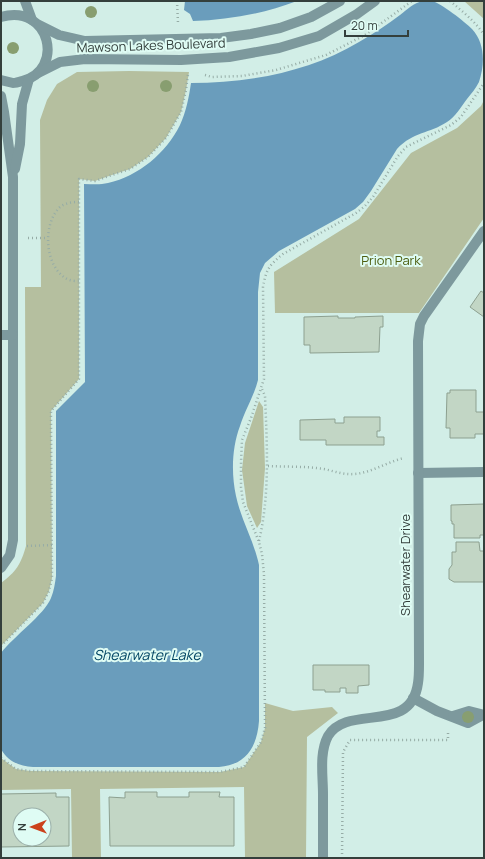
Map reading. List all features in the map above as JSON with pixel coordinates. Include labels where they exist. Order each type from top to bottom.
[{"type":"street","points":[[1,80],[14,83],[29,79],[38,72],[46,61],[48,49],[46,36],[36,23],[25,1]]},
{"type":"street","name":"Mawson Lakes Boulevard","points":[[1,17],[12,14],[26,16],[59,35],[85,40],[220,38],[280,28],[311,17],[340,1]]},
{"type":"street","name":"Mawson Lakes Boulevard","points":[[38,72],[60,62],[85,59],[181,60],[229,57],[278,48],[319,36],[357,14],[375,1]]},
{"type":"street","points":[[13,177],[20,144],[22,104],[29,79]]},
{"type":"street","points":[[1,96],[13,177],[12,545],[10,555],[1,568]]},
{"type":"street","name":"Shearwater Drive","points":[[413,698],[417,690],[419,676],[418,341],[420,324],[484,232]]},
{"type":"street","points":[[1,335],[13,335]]},
{"type":"street","points":[[418,473],[484,472]]},
{"type":"street","points":[[323,858],[323,753],[328,736],[339,725],[350,721],[395,714],[407,705],[413,698],[437,711],[453,716],[469,711],[483,715]]},
{"type":"path","points":[[177,1],[178,26]]},
{"type":"path","points":[[450,1],[469,17],[484,35]]},
{"type":"path","points":[[1,646],[43,603],[49,590],[52,578],[51,411],[79,379],[79,179],[95,181],[130,169],[148,157],[166,138],[181,112],[189,72]]},
{"type":"path","points":[[1,758],[16,769],[30,771],[220,772],[244,767],[261,742],[265,728],[264,574],[259,542],[243,502],[241,487],[241,462],[242,440],[262,389],[264,379],[263,287],[266,272],[272,262],[283,254],[364,207],[398,156],[406,147],[451,125],[461,117],[484,83]]},
{"type":"path","points":[[79,202],[68,203],[60,207],[54,216],[47,238],[51,258],[58,272],[68,280],[79,281]]},
{"type":"path","points":[[28,238],[47,238]]},
{"type":"path","points":[[259,542],[263,524],[268,466],[265,396],[262,389]]},
{"type":"path","points":[[268,466],[325,469],[344,474],[355,474],[369,471],[392,461],[405,458]]},
{"type":"path","points":[[26,546],[52,545]]},
{"type":"path","points":[[342,858],[343,752],[350,740],[448,740],[448,730]]},
{"type":"green space","points":[[464,1],[484,1],[484,19]]},
{"type":"green space","points":[[77,72],[189,72],[181,112],[166,138],[148,157],[130,169],[95,181],[79,179],[79,379],[51,411],[52,578],[49,591],[43,603],[1,646],[1,583],[11,575],[17,567],[26,546],[25,287],[41,287],[40,120],[47,100],[57,84]]},
{"type":"green space","name":"Prion Park","points":[[484,100],[484,218],[419,313],[275,313],[274,272],[359,219],[411,153],[457,128],[481,106]]},
{"type":"green space","points":[[259,401],[263,407],[265,468],[261,522],[257,528],[247,506],[242,470],[245,443]]},
{"type":"green space","points":[[265,703],[293,711],[332,707],[338,713],[307,737],[306,858],[245,858],[244,787],[100,789],[101,858],[72,858],[71,789],[1,790],[1,758],[16,769],[30,771],[220,772],[244,767],[261,742],[265,728]]},
{"type":"water","points":[[185,1],[297,1],[284,6],[245,16],[193,21],[190,14],[184,10]]},
{"type":"water","name":"Shearwater Lake","points":[[423,1],[436,2],[441,5],[464,22],[476,35],[482,47],[483,54],[481,75],[478,84],[458,112],[450,120],[434,129],[409,139],[397,149],[371,191],[363,202],[355,209],[279,251],[265,263],[260,273],[258,292],[258,380],[237,434],[233,460],[234,487],[238,505],[254,547],[259,565],[259,721],[256,739],[253,746],[243,758],[236,763],[219,767],[33,767],[24,766],[11,760],[1,749],[1,653],[36,618],[47,605],[53,593],[56,576],[56,411],[85,382],[84,184],[102,184],[119,180],[141,169],[159,154],[167,145],[180,125],[187,104],[191,83],[235,81],[256,78],[278,74],[320,61],[364,39],[413,5]]},
{"type":"building","points":[[481,291],[484,293],[484,317],[470,307]]},
{"type":"building","points":[[338,316],[338,318],[355,318],[383,316],[383,327],[380,327],[379,352],[310,353],[310,345],[304,345],[304,317]]},
{"type":"building","points":[[450,390],[476,390],[476,412],[484,412],[484,434],[475,434],[475,438],[450,438],[450,428],[446,428],[447,393],[450,393]]},
{"type":"building","points":[[344,417],[380,417],[380,431],[377,431],[377,437],[384,437],[384,445],[326,445],[326,440],[300,440],[300,420],[335,419],[335,423],[344,423]]},
{"type":"building","points":[[484,504],[484,535],[480,535],[480,538],[454,538],[454,524],[452,524],[451,521],[451,505]]},
{"type":"building","points":[[456,542],[479,542],[480,551],[484,551],[484,582],[454,582],[449,579],[449,569],[452,565],[452,552],[456,552]]},
{"type":"building","points":[[313,665],[369,665],[369,685],[358,686],[358,693],[346,693],[346,688],[340,688],[340,692],[313,690]]},
{"type":"building","points":[[125,792],[157,792],[157,797],[189,797],[189,792],[220,792],[219,797],[234,797],[234,846],[110,846],[109,797],[125,798]]},
{"type":"building","points":[[56,793],[56,797],[69,797],[69,846],[52,846],[52,807],[12,807],[12,847],[1,847],[1,794]]}]
